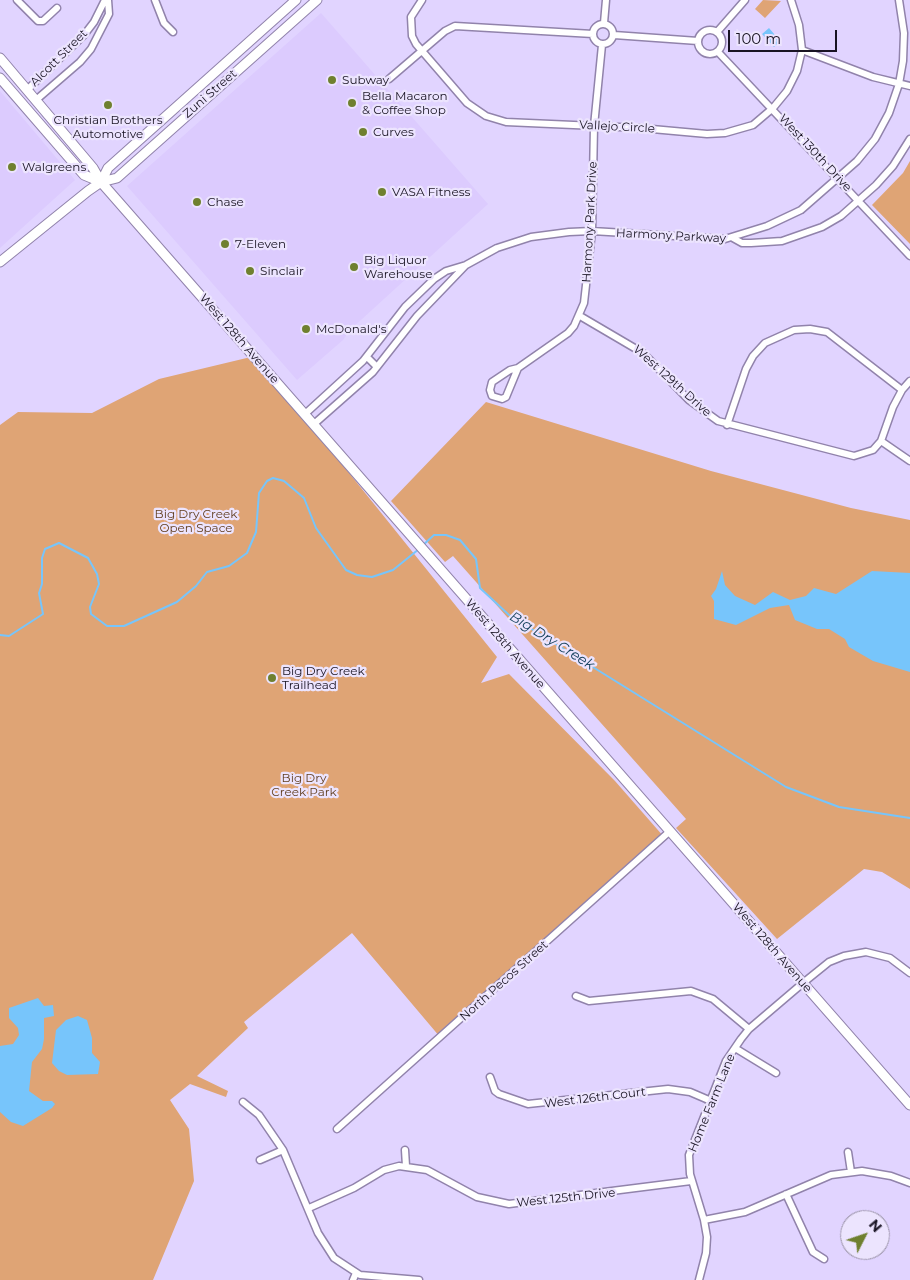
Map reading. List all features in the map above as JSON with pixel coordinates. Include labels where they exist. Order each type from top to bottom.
[{"type":"main road","name":"Zuni Street","points":[[101,182],[108,168],[296,0]]},
{"type":"main road","name":"Zuni Street","points":[[0,262],[101,182],[117,178],[317,0]]},
{"type":"main road","points":[[0,58],[93,168],[101,182]]},
{"type":"main road","points":[[0,78],[84,175],[101,182]]},
{"type":"main road","name":"West 128th Avenue","points":[[101,182],[910,1105]]},
{"type":"street","points":[[17,0],[38,22],[57,8]]},
{"type":"street","name":"Alcott Street","points":[[27,90],[84,35],[107,0]]},
{"type":"street","name":"Alcott Street","points":[[36,100],[80,62],[91,49],[109,14],[107,0]]},
{"type":"street","points":[[155,0],[164,23],[173,32]]},
{"type":"street","name":"Vallejo Circle","points":[[422,0],[412,12],[410,26],[412,36],[468,103],[486,116],[506,122],[707,134],[725,133],[753,125],[773,108],[792,82],[802,50],[798,19],[791,0]]},
{"type":"street","points":[[604,23],[606,0]]},
{"type":"street","points":[[717,32],[745,0]]},
{"type":"street","name":"Harmony Parkway","points":[[733,238],[740,233],[779,222],[796,213],[838,179],[875,139],[890,113],[899,84],[904,33],[899,0]]},
{"type":"street","points":[[604,23],[610,26],[614,35],[610,43],[602,45],[596,42],[593,34],[597,26],[604,23]]},
{"type":"street","points":[[389,79],[445,31],[462,25],[593,34]]},
{"type":"street","points":[[698,42],[705,31],[717,32]]},
{"type":"street","points":[[698,42],[701,50],[709,55],[718,52],[722,42],[717,32]]},
{"type":"street","points":[[614,35],[698,42]]},
{"type":"street","name":"Harmony Park Drive","points":[[518,368],[506,397],[502,400],[492,396],[490,390],[492,382],[510,370],[518,368],[568,333],[580,316],[584,303],[592,231],[594,126],[602,45]]},
{"type":"street","points":[[802,50],[873,76],[910,86]]},
{"type":"street","name":"West 130th Drive","points":[[718,52],[773,108],[910,256]]},
{"type":"street","name":"Harmony Parkway","points":[[305,414],[367,356],[393,322],[419,293],[446,271],[466,265],[497,248],[531,237],[592,231],[670,238],[733,238],[742,243],[760,243],[800,236],[828,223],[860,201],[893,166],[910,139]]},
{"type":"street","name":"Harmony Parkway","points":[[314,424],[377,367],[417,316],[466,265]]},
{"type":"street","name":"West 129th Drive","points":[[580,316],[632,345],[652,361],[698,408],[708,416],[727,425],[854,456],[873,450],[881,442]]},
{"type":"street","points":[[727,425],[746,369],[753,356],[765,344],[794,330],[810,329],[827,332],[902,390]]},
{"type":"street","points":[[367,356],[377,367]]},
{"type":"street","points":[[910,381],[902,390],[881,442],[910,461]]},
{"type":"street","name":"North Pecos Street","points":[[337,1129],[670,832]]},
{"type":"street","name":"Home Farm Lane","points":[[699,1280],[707,1244],[704,1220],[691,1181],[690,1155],[726,1061],[749,1029],[829,962],[844,956],[866,952],[890,958],[910,973]]},
{"type":"street","points":[[576,996],[589,1001],[691,991],[713,999],[749,1029]]},
{"type":"street","points":[[735,1048],[776,1073]]},
{"type":"street","name":"West 126th Court","points":[[490,1077],[495,1091],[499,1094],[528,1104],[668,1089],[690,1092],[711,1101]]},
{"type":"street","points":[[243,1102],[259,1115],[283,1150],[318,1233],[329,1252],[340,1263],[356,1273],[368,1277],[419,1280]]},
{"type":"street","points":[[260,1160],[283,1150]]},
{"type":"street","points":[[405,1150],[406,1166]]},
{"type":"street","points":[[848,1152],[851,1172]]},
{"type":"street","name":"West 125th Drive","points":[[309,1208],[354,1188],[384,1170],[406,1166],[427,1170],[484,1199],[509,1204],[691,1181]]},
{"type":"street","points":[[704,1220],[745,1212],[822,1178],[851,1172],[879,1174],[910,1183]]},
{"type":"street","points":[[786,1194],[813,1252],[824,1259]]},
{"type":"street","points":[[353,1280],[356,1273]]},
{"type":"shaded area","points":[[321,13],[488,204],[350,330],[343,340],[297,380],[127,186]]},
{"type":"shaded area","points":[[0,91],[75,180],[0,248]]},
{"type":"green space","points":[[763,0],[781,1],[765,18],[755,9]]},
{"type":"green space","points":[[910,161],[910,244],[872,205],[903,173]]},
{"type":"green space","name":"Big Dry Creek Open Space","points":[[255,356],[497,657],[481,683],[509,674],[615,781],[664,837],[440,1037],[352,933],[244,1022],[248,1028],[197,1076],[228,1091],[226,1097],[190,1084],[170,1100],[189,1129],[194,1181],[153,1280],[0,1280],[0,425],[18,412],[92,413],[159,379]]},
{"type":"green space","points":[[486,402],[711,471],[851,508],[910,520],[910,889],[882,872],[864,869],[777,939],[676,828],[686,819],[453,556],[445,562],[391,501]]},
{"type":"water","points":[[769,28],[780,41],[774,47],[762,34]]},
{"type":"water","points":[[722,571],[725,585],[735,596],[755,605],[773,592],[790,600],[806,596],[814,588],[836,594],[872,571],[910,573],[910,672],[873,661],[849,647],[845,639],[829,629],[817,629],[795,620],[789,605],[770,608],[736,625],[714,619],[714,601],[711,596],[716,589]]},
{"type":"water","points":[[38,998],[44,1006],[53,1005],[54,1016],[44,1018],[42,1049],[32,1062],[29,1091],[43,1101],[52,1101],[55,1104],[52,1108],[23,1126],[11,1122],[0,1112],[0,1046],[13,1044],[19,1035],[18,1028],[9,1018],[9,1008]]},
{"type":"water","points":[[78,1016],[87,1020],[92,1038],[92,1053],[100,1062],[98,1074],[67,1075],[59,1071],[52,1063],[56,1030],[66,1020]]},
{"type":"waterway","name":"Big Dry Creek","points":[[0,635],[9,636],[43,614],[39,593],[42,584],[42,558],[45,549],[59,543],[88,558],[97,574],[99,584],[90,607],[91,614],[107,626],[124,626],[177,602],[196,586],[207,572],[229,566],[247,553],[256,532],[259,493],[267,481],[273,478],[284,481],[304,498],[316,528],[346,570],[357,575],[372,577],[393,570],[419,549]]},
{"type":"waterway","name":"Big Dry Creek","points":[[422,546],[434,535],[446,535],[460,540],[476,559],[480,588],[509,615],[786,787],[839,807],[910,818]]},
{"type":"place","name":"Subway","points":[[332,80]]},
{"type":"place","name":"Bella Macaron & Coffee Shop","points":[[352,103]]},
{"type":"place","name":"Christian Brothers Automotive","points":[[108,105]]},
{"type":"place","name":"Curves","points":[[363,132]]},
{"type":"place","name":"Walgreens","points":[[12,167]]},
{"type":"place","name":"VASA Fitness","points":[[382,192]]},
{"type":"place","name":"Chase","points":[[197,202]]},
{"type":"place","name":"7-Eleven","points":[[225,244]]},
{"type":"place","name":"Big Liquor Warehouse","points":[[354,267]]},
{"type":"place","name":"Sinclair","points":[[250,271]]},
{"type":"place","name":"McDonald's","points":[[306,329]]},
{"type":"place","name":"Big Dry Creek Trailhead","points":[[272,678]]},
{"type":"park label","name":"Big Dry Creek Park","points":[[304,785]]}]
